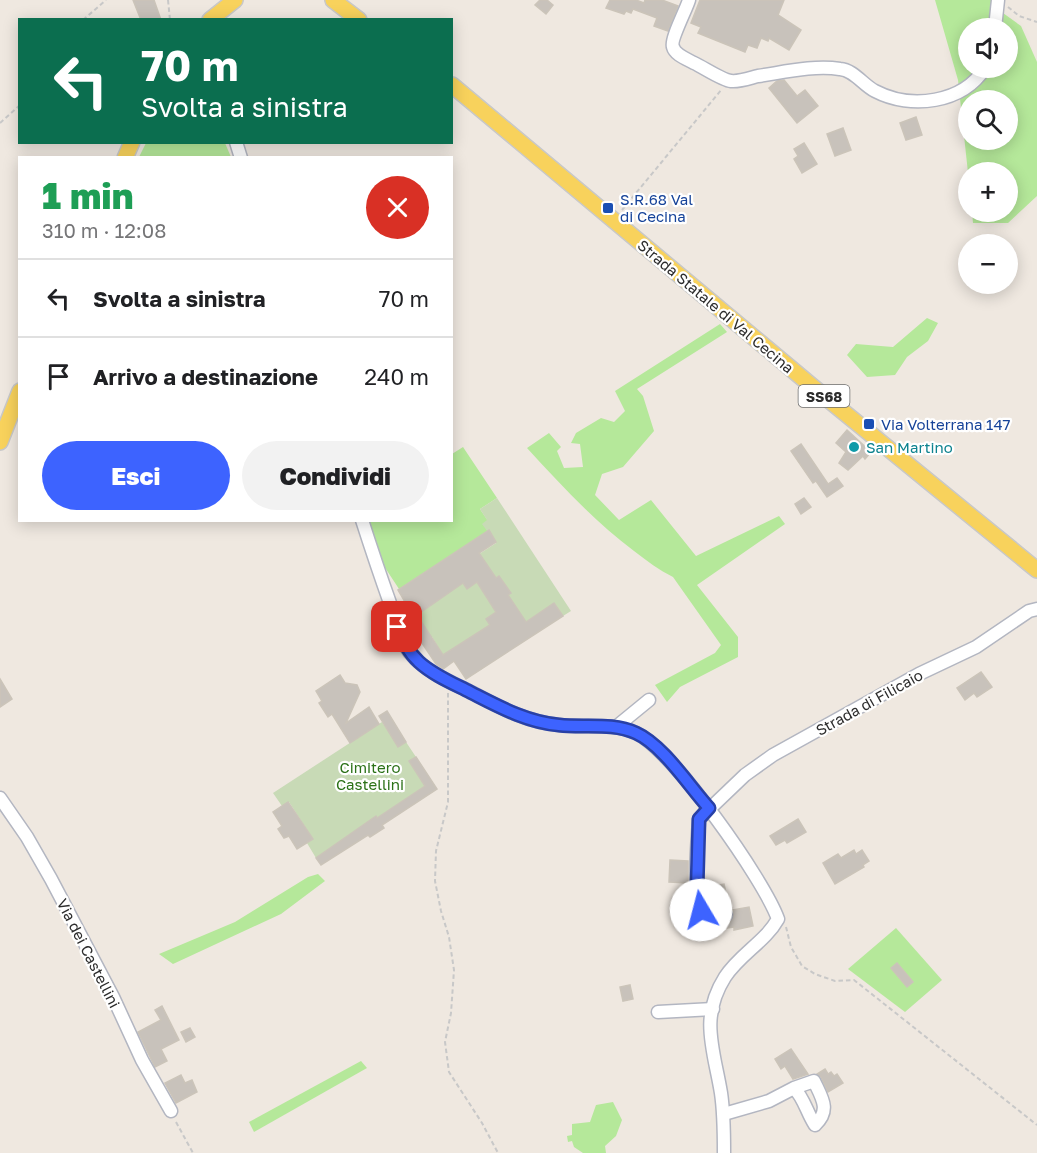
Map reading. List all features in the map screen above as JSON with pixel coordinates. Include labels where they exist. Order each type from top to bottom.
[{"type":"main road","points":[[210,18],[223,0]]},
{"type":"main road","points":[[211,18],[235,0]]},
{"type":"main road","points":[[333,0],[356,18]]},
{"type":"main road","points":[[349,0],[370,18]]},
{"type":"main road","name":"Strada Statale di Val Cecina","points":[[453,86],[1037,570]]},
{"type":"main road","points":[[0,441],[18,396]]},
{"type":"street","points":[[688,0],[672,46],[681,56],[730,81],[824,68],[840,69],[850,72],[878,93],[907,100],[927,100],[954,94],[969,87],[977,78]]},
{"type":"street","points":[[998,18],[1003,3]]},
{"type":"street","points":[[363,522],[403,642],[420,663],[503,710],[534,721],[557,725],[616,727],[638,734],[660,751],[709,808],[765,891],[778,919],[772,930],[744,954],[724,978],[712,1009],[709,1038],[724,1114],[724,1153]]},
{"type":"street","name":"Strada di Filicaio","points":[[709,808],[745,775],[773,755],[919,674],[976,647],[1029,611],[1037,609]]},
{"type":"street","points":[[616,727],[649,700]]},
{"type":"street","name":"Via dei Castellini","points":[[0,798],[27,837],[51,879],[105,980],[142,1060],[171,1111]]},
{"type":"street","points":[[709,808],[699,819],[697,889],[701,910],[708,916],[726,915]]},
{"type":"street","points":[[658,1012],[712,1009]]},
{"type":"street","points":[[724,1114],[769,1101],[794,1088]]},
{"type":"path","points":[[85,18],[106,0]]},
{"type":"path","points":[[168,0],[170,18]]},
{"type":"path","points":[[1003,3],[1019,16],[1037,22]]},
{"type":"path","points":[[613,220],[730,81]]},
{"type":"path","points":[[0,123],[18,107]]},
{"type":"path","points":[[449,681],[448,802],[436,851],[435,881],[449,937],[454,970],[451,1013],[445,1042],[449,1072],[482,1123],[498,1153]]},
{"type":"path","points":[[778,919],[784,924],[791,947],[802,966],[815,974],[835,981],[854,980],[1037,1125]]},
{"type":"path","points":[[171,1111],[193,1153]]},
{"type":"green space","points":[[935,0],[996,0],[996,8],[1010,18],[958,18],[958,78],[1018,78],[1018,24],[1021,26],[1037,62],[1037,196],[1018,214],[1018,162],[967,162],[966,150],[1018,150],[1018,90],[959,90]]},
{"type":"green space","points":[[146,144],[225,144],[231,156],[140,156]]},
{"type":"green space","points":[[973,222],[1009,222],[1008,223]]},
{"type":"green space","points":[[927,318],[938,323],[928,341],[907,357],[895,375],[867,377],[847,355],[856,344],[893,347]]},
{"type":"green space","points":[[720,324],[727,332],[637,389],[643,396],[654,431],[623,467],[602,474],[595,495],[619,520],[651,500],[696,556],[779,516],[785,524],[697,585],[738,637],[738,657],[680,687],[667,702],[655,685],[715,653],[721,645],[673,577],[648,562],[605,527],[527,448],[549,433],[561,447],[557,451],[564,468],[583,467],[580,444],[571,443],[576,433],[601,418],[614,422],[625,411],[615,391]]},
{"type":"green space","points":[[463,447],[497,498],[480,509],[488,521],[487,532],[399,589],[382,563],[369,522],[453,522],[453,453]]},
{"type":"green space","points":[[497,498],[571,611],[563,616],[554,604],[474,657],[482,669],[475,673],[457,646],[443,655],[432,637],[421,643],[419,640],[429,633],[417,615],[430,606],[406,602],[496,543],[482,524],[487,520],[480,509]],"holes":[[[482,558],[496,578],[499,576],[511,593],[508,595],[521,616],[462,643],[490,625],[486,619],[498,612],[478,581],[467,588],[463,583]]]},
{"type":"green space","name":"Cimitero Castellini","points":[[382,722],[398,746],[406,742],[416,757],[409,761],[425,786],[316,858],[307,843],[313,839],[289,802],[282,806],[273,793]]},
{"type":"green space","points":[[318,874],[325,881],[281,914],[173,964],[159,954],[235,922],[308,877]]},
{"type":"green space","points":[[896,928],[942,980],[905,1012],[848,969]]},
{"type":"green space","points":[[361,1061],[367,1068],[254,1132],[249,1122]]},
{"type":"green space","points":[[613,1102],[622,1120],[616,1136],[605,1146],[606,1153],[583,1153],[574,1147],[572,1141],[568,1142],[567,1136],[572,1135],[572,1124],[590,1122],[596,1105]]},
{"type":"building","points":[[133,0],[154,0],[160,18],[140,18]]},
{"type":"building","points":[[540,0],[547,0],[553,5],[546,14],[535,5]]},
{"type":"building","points":[[610,0],[636,0],[644,3],[645,0],[662,0],[678,6],[668,31],[654,26],[657,18],[633,9],[631,13],[626,11],[624,14],[606,8]]},
{"type":"building","points":[[700,0],[784,0],[778,15],[801,30],[789,50],[769,38],[768,41],[761,38],[757,48],[748,45],[745,52],[698,33],[701,27],[691,23]]},
{"type":"building","points":[[784,80],[797,96],[805,90],[818,106],[797,123],[769,88],[777,81]]},
{"type":"building","points":[[916,117],[922,135],[906,140],[900,123]]},
{"type":"building","points":[[843,128],[851,150],[835,156],[827,134]]},
{"type":"building","points":[[804,143],[817,164],[802,173],[794,159],[798,156],[794,149]]},
{"type":"building","name":"San Martino","points":[[847,430],[871,452],[865,459],[863,456],[848,470],[839,463],[846,452],[836,443]]},
{"type":"building","points":[[801,444],[828,484],[837,478],[843,486],[827,497],[816,481],[813,483],[791,451]]},
{"type":"building","points":[[804,498],[811,507],[801,514],[795,504]]},
{"type":"building","points":[[489,530],[496,542],[479,553],[496,578],[499,576],[511,593],[508,595],[526,622],[554,603],[563,616],[466,679],[454,661],[443,669],[436,664],[401,612],[408,607],[398,590]],"holes":[[[477,582],[496,612],[486,619],[490,625],[443,655],[417,615],[463,583],[467,589]]]},
{"type":"building","points":[[981,672],[992,687],[977,697],[974,693],[965,700],[957,688]]},
{"type":"building","points":[[340,675],[345,683],[357,685],[360,692],[346,723],[369,707],[379,724],[350,743],[332,714],[328,717],[319,703],[322,701],[316,691]]},
{"type":"building","points":[[0,679],[12,699],[0,707]]},
{"type":"building","points":[[387,711],[406,742],[398,747],[379,716]]},
{"type":"building","points":[[416,757],[437,789],[382,825],[384,828],[370,837],[368,835],[321,865],[316,858],[376,816],[377,818],[425,786],[409,761]]},
{"type":"building","points":[[288,802],[313,839],[297,849],[289,836],[284,838],[278,829],[282,826],[273,812]]},
{"type":"building","points":[[798,819],[806,832],[787,843],[785,840],[776,845],[770,836]]},
{"type":"building","points":[[854,850],[856,854],[862,850],[869,861],[863,865],[864,867],[835,884],[823,863],[838,854],[841,858]]},
{"type":"building","points":[[670,860],[688,861],[688,883],[669,882]]},
{"type":"building","points":[[724,884],[727,898],[715,901],[712,886]]},
{"type":"building","points":[[749,907],[753,926],[734,930],[734,927],[706,931],[705,924],[730,922],[734,915],[732,910]]},
{"type":"building","points":[[897,963],[913,982],[907,987],[891,968]]},
{"type":"building","points":[[630,985],[633,999],[623,1001],[620,987]]},
{"type":"building","points":[[162,1006],[179,1040],[161,1049],[167,1061],[155,1067],[138,1032],[161,1020],[155,1010]]},
{"type":"building","points":[[190,1028],[195,1037],[186,1042],[181,1032]]},
{"type":"building","points":[[791,1049],[808,1074],[793,1079],[785,1066],[781,1069],[775,1059]]},
{"type":"building","points":[[825,1069],[828,1074],[831,1072],[834,1076],[837,1074],[843,1083],[828,1092],[821,1077],[817,1074]]},
{"type":"building","points":[[181,1075],[185,1083],[192,1080],[197,1092],[176,1103],[165,1083]]},
{"type":"place","name":"S.R.68 Val di Cecina","points":[[608,208]]},
{"type":"place","name":"Via Volterrana 147","points":[[869,424]]},
{"type":"place","name":"San Martino","points":[[854,447]]},
{"type":"route","points":[[397,627],[403,642],[420,663],[435,674],[503,710],[542,723],[578,727],[619,727],[638,734],[660,751],[709,808],[699,819],[697,889],[701,910]]}]
